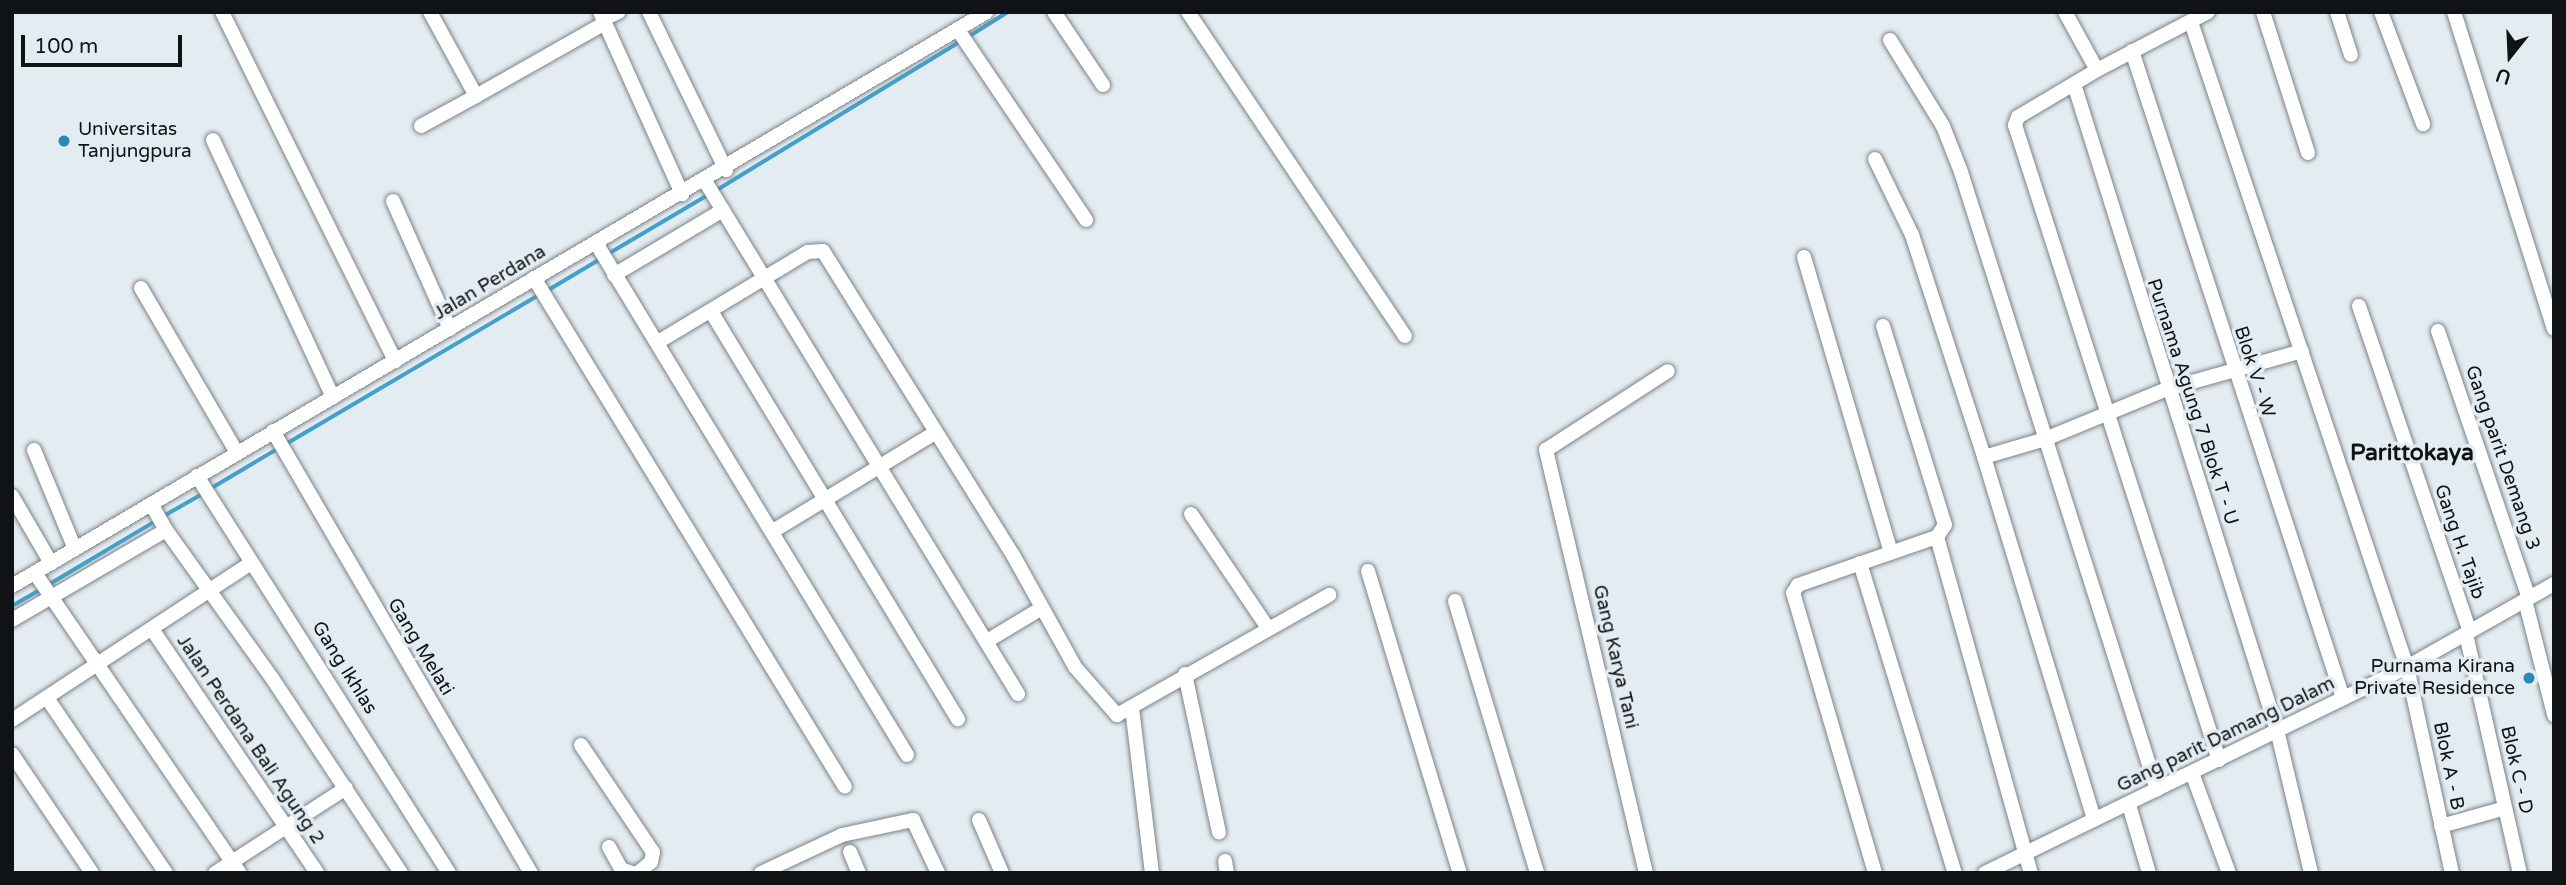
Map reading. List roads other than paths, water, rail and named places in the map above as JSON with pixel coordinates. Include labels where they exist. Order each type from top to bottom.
[{"type":"street","points":[[222,12],[395,361]]},
{"type":"street","points":[[430,12],[476,96]]},
{"type":"street","points":[[421,127],[602,18],[619,12]]},
{"type":"street","points":[[649,12],[726,170]]},
{"type":"street","name":"Jalan Perdana","points":[[12,586],[200,480],[237,453],[278,440],[332,397],[450,329],[539,286],[682,194],[714,195],[726,170],[962,36],[987,12]]},
{"type":"street","points":[[1054,12],[1103,85]]},
{"type":"street","points":[[1188,12],[1405,336]]},
{"type":"street","points":[[2065,12],[2097,70]]},
{"type":"street","points":[[2208,12],[2134,54],[2097,70],[2018,117],[2015,125],[2109,411],[2160,586],[2219,760]]},
{"type":"street","points":[[2263,12],[2308,153]]},
{"type":"street","points":[[2337,12],[2351,55]]},
{"type":"street","points":[[2381,12],[2423,124]]},
{"type":"street","points":[[2455,12],[2554,329]]},
{"type":"street","points":[[602,18],[682,194]]},
{"type":"street","name":"Blok A - B","points":[[2191,22],[2407,667],[2452,873]]},
{"type":"street","points":[[962,36],[1086,220]]},
{"type":"street","points":[[1890,40],[1943,126],[2157,790]]},
{"type":"street","name":"Blok V - W","points":[[2134,54],[2232,369],[2343,698]]},
{"type":"street","name":"Purnama Agung 7 Blok T - U","points":[[2074,85],[2166,389],[2277,730],[2311,873]]},
{"type":"street","points":[[214,140],[332,397]]},
{"type":"street","points":[[1875,159],[1912,235],[1984,457],[2094,820]]},
{"type":"street","points":[[613,273],[714,195],[883,466],[1018,694]]},
{"type":"street","points":[[393,201],[450,329]]},
{"type":"street","points":[[598,247],[907,755]]},
{"type":"street","points":[[658,342],[712,313],[808,252],[823,251],[1076,667],[1110,711],[1117,715],[1185,674],[1329,595]]},
{"type":"street","points":[[1804,257],[1891,552]]},
{"type":"street","points":[[539,286],[845,788]]},
{"type":"street","points":[[141,288],[237,453]]},
{"type":"street","name":"Gang H. Tajib","points":[[2359,306],[2468,633]]},
{"type":"street","points":[[712,313],[958,719]]},
{"type":"street","points":[[1875,873],[1792,601],[1798,585],[1937,537],[1945,525],[1884,326]]},
{"type":"street","name":"Gang parit Demang 3","points":[[2438,331],[2527,599],[2554,715]]},
{"type":"street","points":[[1984,457],[2045,439],[2166,389],[2302,351]]},
{"type":"street","name":"Gang Karya Tani","points":[[1646,873],[1546,450],[1668,371]]},
{"type":"street","points":[[773,531],[935,433]]},
{"type":"street","name":"Gang Melati","points":[[278,440],[531,873]]},
{"type":"street","points":[[34,450],[75,549]]},
{"type":"street","name":"Gang Ikhlas","points":[[200,480],[449,873]]},
{"type":"street","points":[[12,496],[51,563]]},
{"type":"street","points":[[153,507],[346,788],[401,873]]},
{"type":"street","points":[[1191,514],[1268,628]]},
{"type":"street","points":[[12,620],[165,528]]},
{"type":"street","points":[[1937,537],[2031,873]]},
{"type":"street","points":[[1860,563],[1955,873]]},
{"type":"street","points":[[12,720],[245,567]]},
{"type":"street","points":[[1368,571],[1460,873]]},
{"type":"street","points":[[36,574],[237,867]]},
{"type":"street","name":"Gang parit Damang Dalam","points":[[1985,873],[2407,667],[2554,584]]},
{"type":"street","points":[[1454,601],[1537,873]]},
{"type":"street","points":[[987,641],[1042,608]]},
{"type":"street","name":"Jalan Perdana Bali Agung 2","points":[[152,629],[317,873]]},
{"type":"street","name":"Blok C - D","points":[[2468,633],[2520,873]]},
{"type":"street","points":[[1185,674],[1219,832]]},
{"type":"street","points":[[47,698],[166,873]]},
{"type":"street","points":[[1132,708],[1152,873]]},
{"type":"street","points":[[580,744],[653,852],[651,862],[638,873]]},
{"type":"street","points":[[12,754],[92,873]]},
{"type":"street","points":[[2192,773],[2229,873]]},
{"type":"street","points":[[215,873],[237,867],[285,827],[346,788]]},
{"type":"street","points":[[2129,805],[2149,873]]},
{"type":"street","points":[[2441,825],[2505,808]]},
{"type":"street","points":[[761,873],[842,835],[913,820],[938,873]]},
{"type":"street","points":[[979,820],[1002,873]]},
{"type":"street","points":[[608,847],[621,869],[632,873]]},
{"type":"street","points":[[850,852],[859,873]]},
{"type":"waterway","points":[[968,37],[1008,12]]},
{"type":"waterway","points":[[717,190],[961,41]]},
{"type":"waterway","points":[[608,254],[710,194]]},
{"type":"waterway","points":[[545,292],[602,258]]},
{"type":"waterway","points":[[286,444],[539,295]]},
{"type":"waterway","points":[[210,489],[279,448]]},
{"type":"waterway","points":[[162,517],[204,493]]},
{"type":"waterway","points":[[48,585],[156,521]]},
{"type":"waterway","points":[[12,606],[41,589]]},
{"type":"place","name":"Universitas Tanjungpura","points":[[64,141]]},
{"type":"place","name":"Purnama Kirana Private Residence","points":[[2529,678]]},
{"type":"district","name":"Parittokaya","points":[[2412,453]]}]
